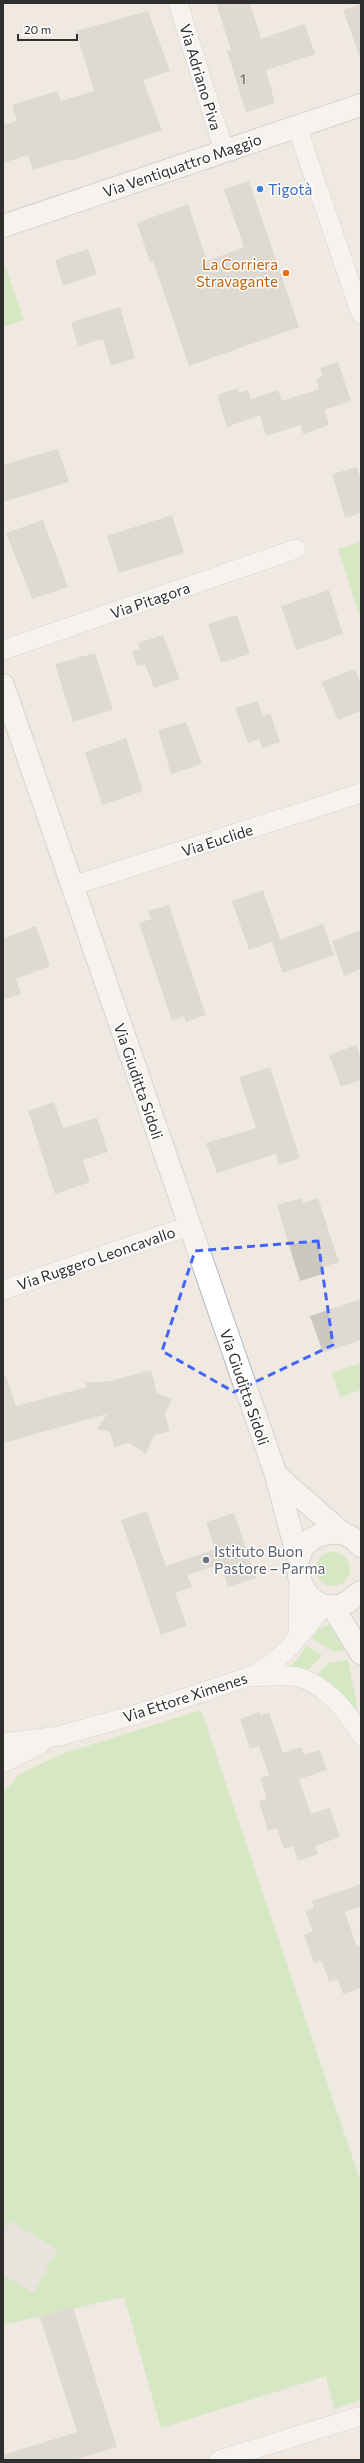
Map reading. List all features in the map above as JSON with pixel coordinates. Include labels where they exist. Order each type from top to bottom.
[{"type":"street","name":"Via Adriano Piva","points":[[178,3],[224,151]]},
{"type":"street","name":"Via Ventiquattro Maggio","points":[[3,226],[361,105]]},
{"type":"street","points":[[297,126],[361,314]]},
{"type":"street","name":"Via Pitagora","points":[[3,650],[296,549]]},
{"type":"street","name":"Via Giuditta Sidoli","points":[[3,685],[276,1475],[298,1558],[296,1570],[298,1581]]},
{"type":"street","name":"Via Euclide","points":[[72,886],[361,793]]},
{"type":"street","name":"Via Ruggero Leoncavallo","points":[[3,1290],[189,1226]]},
{"type":"street","name":"Via Giuditta Sidoli","points":[[276,1475],[354,1538]]},
{"type":"street","name":"Via Giuditta Sidoli","points":[[298,1558],[310,1541],[321,1534],[354,1538]]},
{"type":"street","points":[[298,1581],[305,1592],[329,1605],[361,1652]]},
{"type":"street","points":[[298,1581],[298,1636]]},
{"type":"street","points":[[329,1605],[345,1604],[361,1592]]},
{"type":"street","name":"Via Ettore Ximenes","points":[[3,1744],[59,1736],[134,1715],[246,1678],[266,1669],[280,1658],[298,1636],[329,1605]]},
{"type":"street","points":[[246,1678],[288,1676],[307,1681],[325,1692],[341,1707],[361,1735]]},
{"type":"street","name":"Via Ettore Ximenes","points":[[3,1763],[59,1736]]},
{"type":"street","points":[[220,2460],[361,2416]]},
{"type":"highlighted area","points":[[318,1241],[333,1345],[234,1392],[162,1351],[195,1251]]},
{"type":"green space","points":[[3,260],[24,320],[3,327]]},
{"type":"green space","points":[[361,542],[361,620],[338,549]]},
{"type":"green space","points":[[361,1363],[361,1390],[340,1397],[332,1373]]},
{"type":"green space","points":[[333,1552],[345,1557],[350,1569],[345,1581],[333,1586],[321,1581],[316,1569],[321,1557]]},
{"type":"green space","points":[[331,1623],[347,1650],[334,1652],[311,1638],[319,1629]]},
{"type":"green space","points":[[306,1646],[322,1655],[307,1672],[287,1668],[297,1660]]},
{"type":"green space","points":[[348,1660],[357,1706],[354,1709],[316,1677],[328,1663]]},
{"type":"green space","points":[[201,1710],[359,2177],[361,2176],[361,2400],[334,2409],[326,2376],[161,2428],[124,2297],[3,2325],[3,1793],[20,1774],[62,1754]]},
{"type":"shaded area","points":[[9,2221],[58,2250],[33,2293],[3,2275],[3,2232]]},
{"type":"building","points":[[216,3],[250,3],[261,39],[305,24],[315,54],[266,70],[275,103],[246,112],[227,51],[231,50]]},
{"type":"building","points":[[361,4],[361,55],[359,55],[343,10]]},
{"type":"building","points":[[148,11],[170,71],[143,80],[162,130],[70,161],[69,159],[33,170],[28,155],[3,163],[3,125],[17,121],[12,105],[57,91],[61,101],[94,91],[76,31]]},
{"type":"building","points":[[249,181],[299,327],[189,366],[153,261],[150,262],[137,223],[188,204],[207,261],[244,247],[224,189]]},
{"type":"building","points":[[88,249],[97,274],[63,286],[55,260]]},
{"type":"building","points":[[120,307],[135,358],[111,366],[103,339],[78,346],[71,322]]},
{"type":"building","points":[[338,362],[351,401],[325,410],[329,425],[303,434],[300,425],[266,436],[260,415],[227,427],[217,395],[238,388],[239,393],[248,390],[251,399],[278,390],[282,401],[319,389],[316,379],[323,376],[320,368]]},
{"type":"building","points":[[58,449],[69,482],[3,502],[3,465]]},
{"type":"building","points":[[357,467],[361,480],[361,513],[345,518],[332,474]]},
{"type":"building","points":[[172,515],[184,553],[119,573],[107,536]]},
{"type":"building","points":[[43,520],[68,587],[32,599],[6,533]]},
{"type":"building","points":[[329,590],[343,634],[296,650],[281,606]]},
{"type":"building","points":[[237,615],[250,654],[221,663],[208,624]]},
{"type":"building","points":[[163,635],[180,679],[154,688],[145,664],[137,666],[132,651],[140,649],[138,643]]},
{"type":"building","points":[[95,653],[113,710],[73,722],[55,664]]},
{"type":"building","points":[[355,669],[361,684],[361,711],[338,720],[321,682]]},
{"type":"building","points":[[258,701],[263,716],[270,713],[280,742],[262,748],[259,739],[248,743],[235,708]]},
{"type":"building","points":[[186,722],[202,764],[171,774],[158,730]]},
{"type":"building","points":[[126,738],[143,791],[102,805],[85,752]]},
{"type":"building","points":[[263,890],[280,939],[273,942],[323,924],[334,955],[283,973],[272,942],[249,950],[232,901]]},
{"type":"building","points":[[169,905],[206,1015],[186,1022],[184,1016],[172,1021],[139,923],[151,919],[148,911]]},
{"type":"building","points":[[36,926],[50,966],[16,979],[21,994],[3,1000],[3,939]]},
{"type":"building","points":[[361,930],[361,969],[344,976],[332,941]]},
{"type":"building","points":[[356,1045],[361,1058],[361,1080],[341,1087],[329,1055]]},
{"type":"building","points":[[270,1067],[300,1158],[279,1165],[276,1154],[217,1173],[206,1143],[256,1128],[239,1077]]},
{"type":"building","points":[[54,1102],[63,1128],[97,1118],[108,1152],[83,1160],[90,1182],[55,1194],[28,1111]]},
{"type":"building","points":[[301,1198],[303,1203],[318,1198],[339,1262],[320,1268],[323,1274],[300,1281],[277,1205]]},
{"type":"building","points":[[361,1299],[361,1340],[323,1353],[310,1316]]},
{"type":"building","points":[[151,1370],[157,1393],[172,1399],[165,1414],[170,1431],[154,1435],[146,1454],[129,1443],[114,1447],[110,1432],[97,1429],[107,1414],[3,1443],[3,1376],[6,1376],[16,1406],[87,1387],[85,1383],[109,1381]]},
{"type":"building","points":[[147,1511],[166,1566],[215,1549],[206,1522],[234,1513],[256,1578],[228,1587],[221,1564],[187,1575],[192,1587],[175,1593],[187,1626],[161,1635],[121,1520]]},
{"type":"building","points":[[260,1712],[261,1716],[269,1712],[283,1753],[301,1747],[304,1755],[320,1750],[327,1770],[299,1779],[311,1814],[330,1808],[340,1837],[315,1846],[318,1854],[298,1861],[293,1846],[284,1849],[277,1828],[268,1831],[259,1801],[267,1799],[260,1778],[269,1775],[259,1746],[250,1749],[240,1719]]},
{"type":"building","points":[[361,1884],[361,1906],[345,1912],[357,1947],[361,1946],[361,1988],[343,1994],[338,1979],[329,1982],[322,1961],[314,1963],[304,1935],[313,1931],[305,1911],[314,1908],[312,1901]]},
{"type":"building","points":[[73,2307],[117,2447],[74,2460],[3,2460],[3,2455],[77,2432],[40,2317]]},
{"type":"place","name":"Tigotà","points":[[260,189]]},
{"type":"place","name":"La Corriera Stravagante","points":[[286,273]]},
{"type":"place","name":"Istituto Buon Pastore – Parma","points":[[206,1560]]}]
